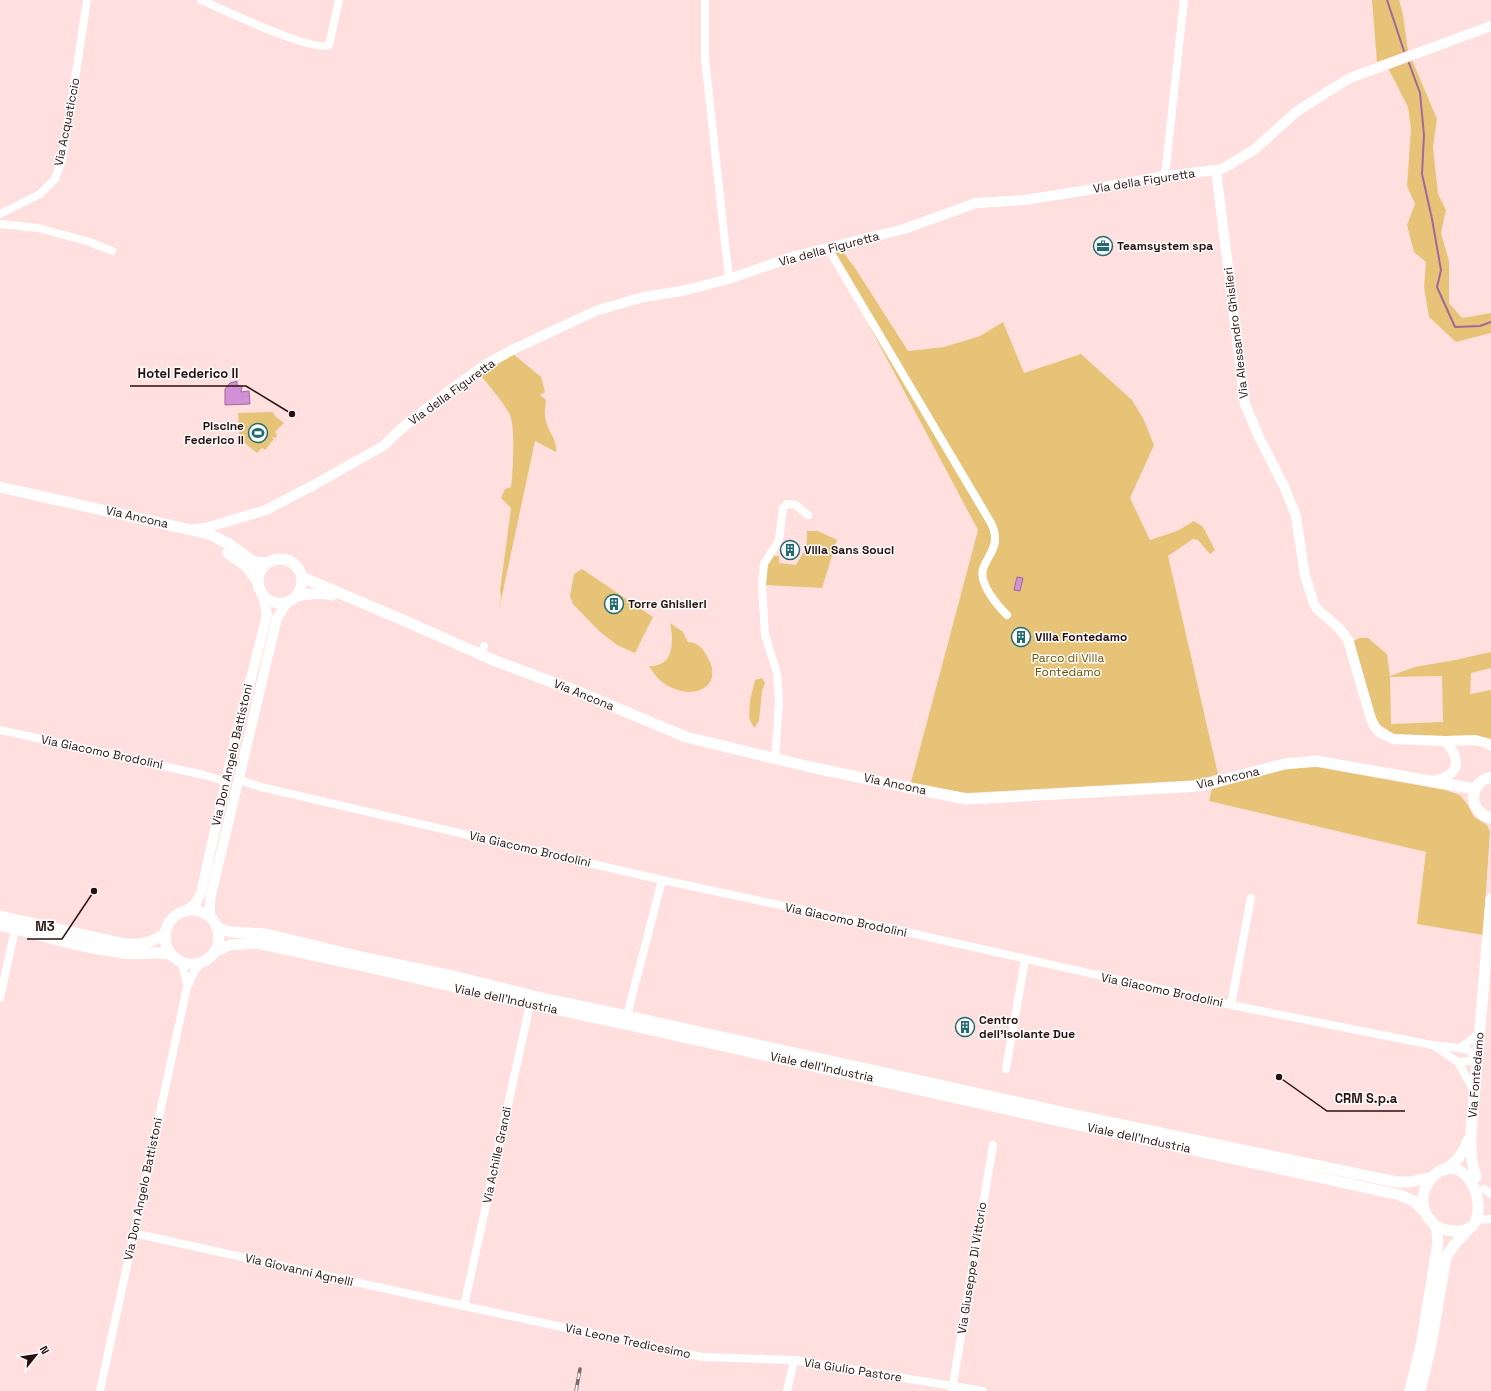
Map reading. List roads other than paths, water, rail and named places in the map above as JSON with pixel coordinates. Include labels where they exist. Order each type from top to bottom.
[{"type":"main road","name":"Via Ancona","points":[[0,487],[209,534],[229,544],[254,562],[266,563],[276,559],[286,560],[295,565],[302,577],[364,604],[483,651],[686,737],[775,759],[910,788],[967,799],[1200,786],[1284,764],[1317,761],[1432,781],[1450,785],[1474,794]]},
{"type":"main road","name":"Via Ancona","points":[[0,494],[205,540],[225,550],[247,567],[258,582],[260,592],[263,596]]},
{"type":"main road","points":[[258,582],[260,572],[266,563]]},
{"type":"main road","points":[[297,596],[302,587],[302,577]]},
{"type":"main road","name":"Via Ancona","points":[[287,602],[297,596],[310,593],[324,593],[364,604]]},
{"type":"main road","points":[[263,596],[274,603],[287,602]]},
{"type":"main road","points":[[1490,776],[1480,783],[1474,794],[1476,809],[1490,820]]},
{"type":"main road","name":"Via Fontedamo","points":[[1420,1391],[1432,1345],[1446,1257],[1454,1244],[1483,1213],[1487,1192],[1476,1177],[1471,1164],[1470,1152],[1491,899]]},
{"type":"main road","points":[[187,910],[203,912],[210,917],[217,928],[219,936],[215,951]]},
{"type":"main road","name":"Via Don Angelo Battistoni","points":[[165,934],[167,926],[172,919],[178,913],[187,910]]},
{"type":"main road","points":[[0,916],[125,944],[140,945],[154,941],[165,934],[167,948],[170,954],[176,959],[182,963],[200,963]]},
{"type":"main road","points":[[0,925],[106,951],[126,954],[157,952],[170,954]]},
{"type":"main road","name":"Viale dell'Industria","points":[[217,928],[231,932],[266,934],[361,957],[457,977],[537,997],[1066,1113],[1396,1182],[1410,1182],[1432,1177]]},
{"type":"main road","name":"Viale dell'Industria","points":[[215,951],[230,945],[258,943],[1400,1195],[1414,1202],[1425,1212]]},
{"type":"main road","name":"Via Don Angelo Battistoni","points":[[200,963],[206,961],[215,951]]},
{"type":"main road","name":"Via Fontedamo","points":[[1432,1177],[1445,1170],[1458,1160],[1471,1132]]},
{"type":"main road","name":"Via Fontedamo","points":[[1445,1170],[1453,1168],[1462,1169],[1476,1177]]},
{"type":"main road","points":[[1432,1177],[1423,1193],[1423,1203],[1425,1212],[1435,1226],[1452,1232],[1462,1231],[1474,1224]]},
{"type":"main road","points":[[1410,1391],[1422,1342],[1438,1242],[1435,1226]]},
{"type":"street","name":"Via Acquaticcio","points":[[0,214],[40,194],[55,179],[62,160],[87,0]]},
{"type":"street","points":[[201,0],[290,38],[314,46],[325,47],[329,45],[338,0]]},
{"type":"street","points":[[705,0],[705,59],[729,278]]},
{"type":"street","points":[[1165,176],[1184,0]]},
{"type":"street","name":"Via della Figuretta","points":[[188,529],[205,528],[266,510],[312,486],[383,446],[453,388],[485,365],[514,349],[598,310],[644,297],[682,291],[729,278],[794,256],[904,229],[976,203],[1032,199],[1165,176],[1224,168],[1255,149],[1296,112],[1350,78],[1491,26]]},
{"type":"street","name":"Via Alessandro Ghislieri","points":[[1216,170],[1244,404],[1259,438],[1284,486],[1296,516],[1305,576],[1314,604],[1318,610],[1339,628],[1348,640],[1371,720],[1379,732],[1393,738],[1445,741],[1475,740],[1487,743],[1491,746]]},
{"type":"street","points":[[0,224],[38,228],[90,242],[112,251]]},
{"type":"street","points":[[828,248],[991,522],[995,538],[992,552],[982,571],[985,587],[1006,615]]},
{"type":"street","points":[[775,759],[779,703],[777,673],[765,634],[762,585],[764,564],[779,540],[783,508],[787,504],[796,505],[808,515]]},
{"type":"street","name":"Via Don Angelo Battistoni","points":[[187,910],[196,903],[201,893],[226,779],[267,615],[263,596]]},
{"type":"street","name":"Via Don Angelo Battistoni","points":[[210,917],[211,895],[277,618],[287,602]]},
{"type":"street","name":"Via Giacomo Brodolini","points":[[0,730],[226,779]]},
{"type":"street","points":[[1432,781],[1447,776],[1455,770],[1456,757],[1445,741]]},
{"type":"street","name":"Via Giacomo Brodolini","points":[[238,782],[662,880],[888,928],[1025,960],[1231,1005],[1432,1045],[1468,1050],[1478,1058]]},
{"type":"street","points":[[627,1016],[662,880]]},
{"type":"street","points":[[1231,1005],[1251,898]]},
{"type":"street","points":[[0,998],[15,929]]},
{"type":"street","points":[[1006,1069],[1025,960]]},
{"type":"street","name":"Via Don Angelo Battistoni","points":[[182,963],[187,987]]},
{"type":"street","name":"Via Don Angelo Battistoni","points":[[100,1391],[187,987],[200,963]]},
{"type":"street","name":"Via Achille Grandi","points":[[464,1306],[530,1004]]},
{"type":"street","points":[[1459,1048],[1480,1032]]},
{"type":"street","name":"Via Giacomo Brodolini","points":[[1432,1045],[1458,1062],[1475,1092]]},
{"type":"street","points":[[1458,1062],[1478,1058]]},
{"type":"street","name":"Via Giuseppe Di Vittorio","points":[[952,1389],[993,1145]]},
{"type":"street","points":[[1474,1224],[1491,1219]]},
{"type":"street","name":"Via Giovanni Agnelli","points":[[133,1233],[464,1306]]},
{"type":"street","name":"Via Leone Tredicesimo","points":[[464,1306],[702,1357],[794,1360]]},
{"type":"street","points":[[787,1391],[794,1360]]},
{"type":"street","name":"Via Giulio Pastore","points":[[794,1360],[952,1389],[983,1391]]},
{"type":"waterway","points":[[1387,0],[1404,51]]},
{"type":"waterway","points":[[1409,63],[1420,93],[1424,135],[1422,174],[1441,270],[1437,287],[1455,327],[1480,326],[1491,322]]},
{"type":"railway","points":[[576,1391],[580,1369]]},
{"type":"place","name":"Teamsystem spa","points":[[1103,246]]},
{"type":"place","name":"Hotel Federico II","points":[[292,414]]},
{"type":"place","name":"Piscine Federico II","points":[[258,433]]},
{"type":"place","name":"Villa Sans Souci","points":[[790,550]]},
{"type":"place","name":"Torre Ghislieri","points":[[614,604]]},
{"type":"place","name":"Villa Fontedamo","points":[[1021,637]]},
{"type":"place","name":"M3","points":[[94,891]]},
{"type":"place","name":"Centro dell'Isolante Due","points":[[965,1027]]},
{"type":"place","name":"CRM S.p.a","points":[[1279,1077]]},
{"type":"park label","name":"Parco di Villa Fontedamo","points":[[1068,665]]}]
